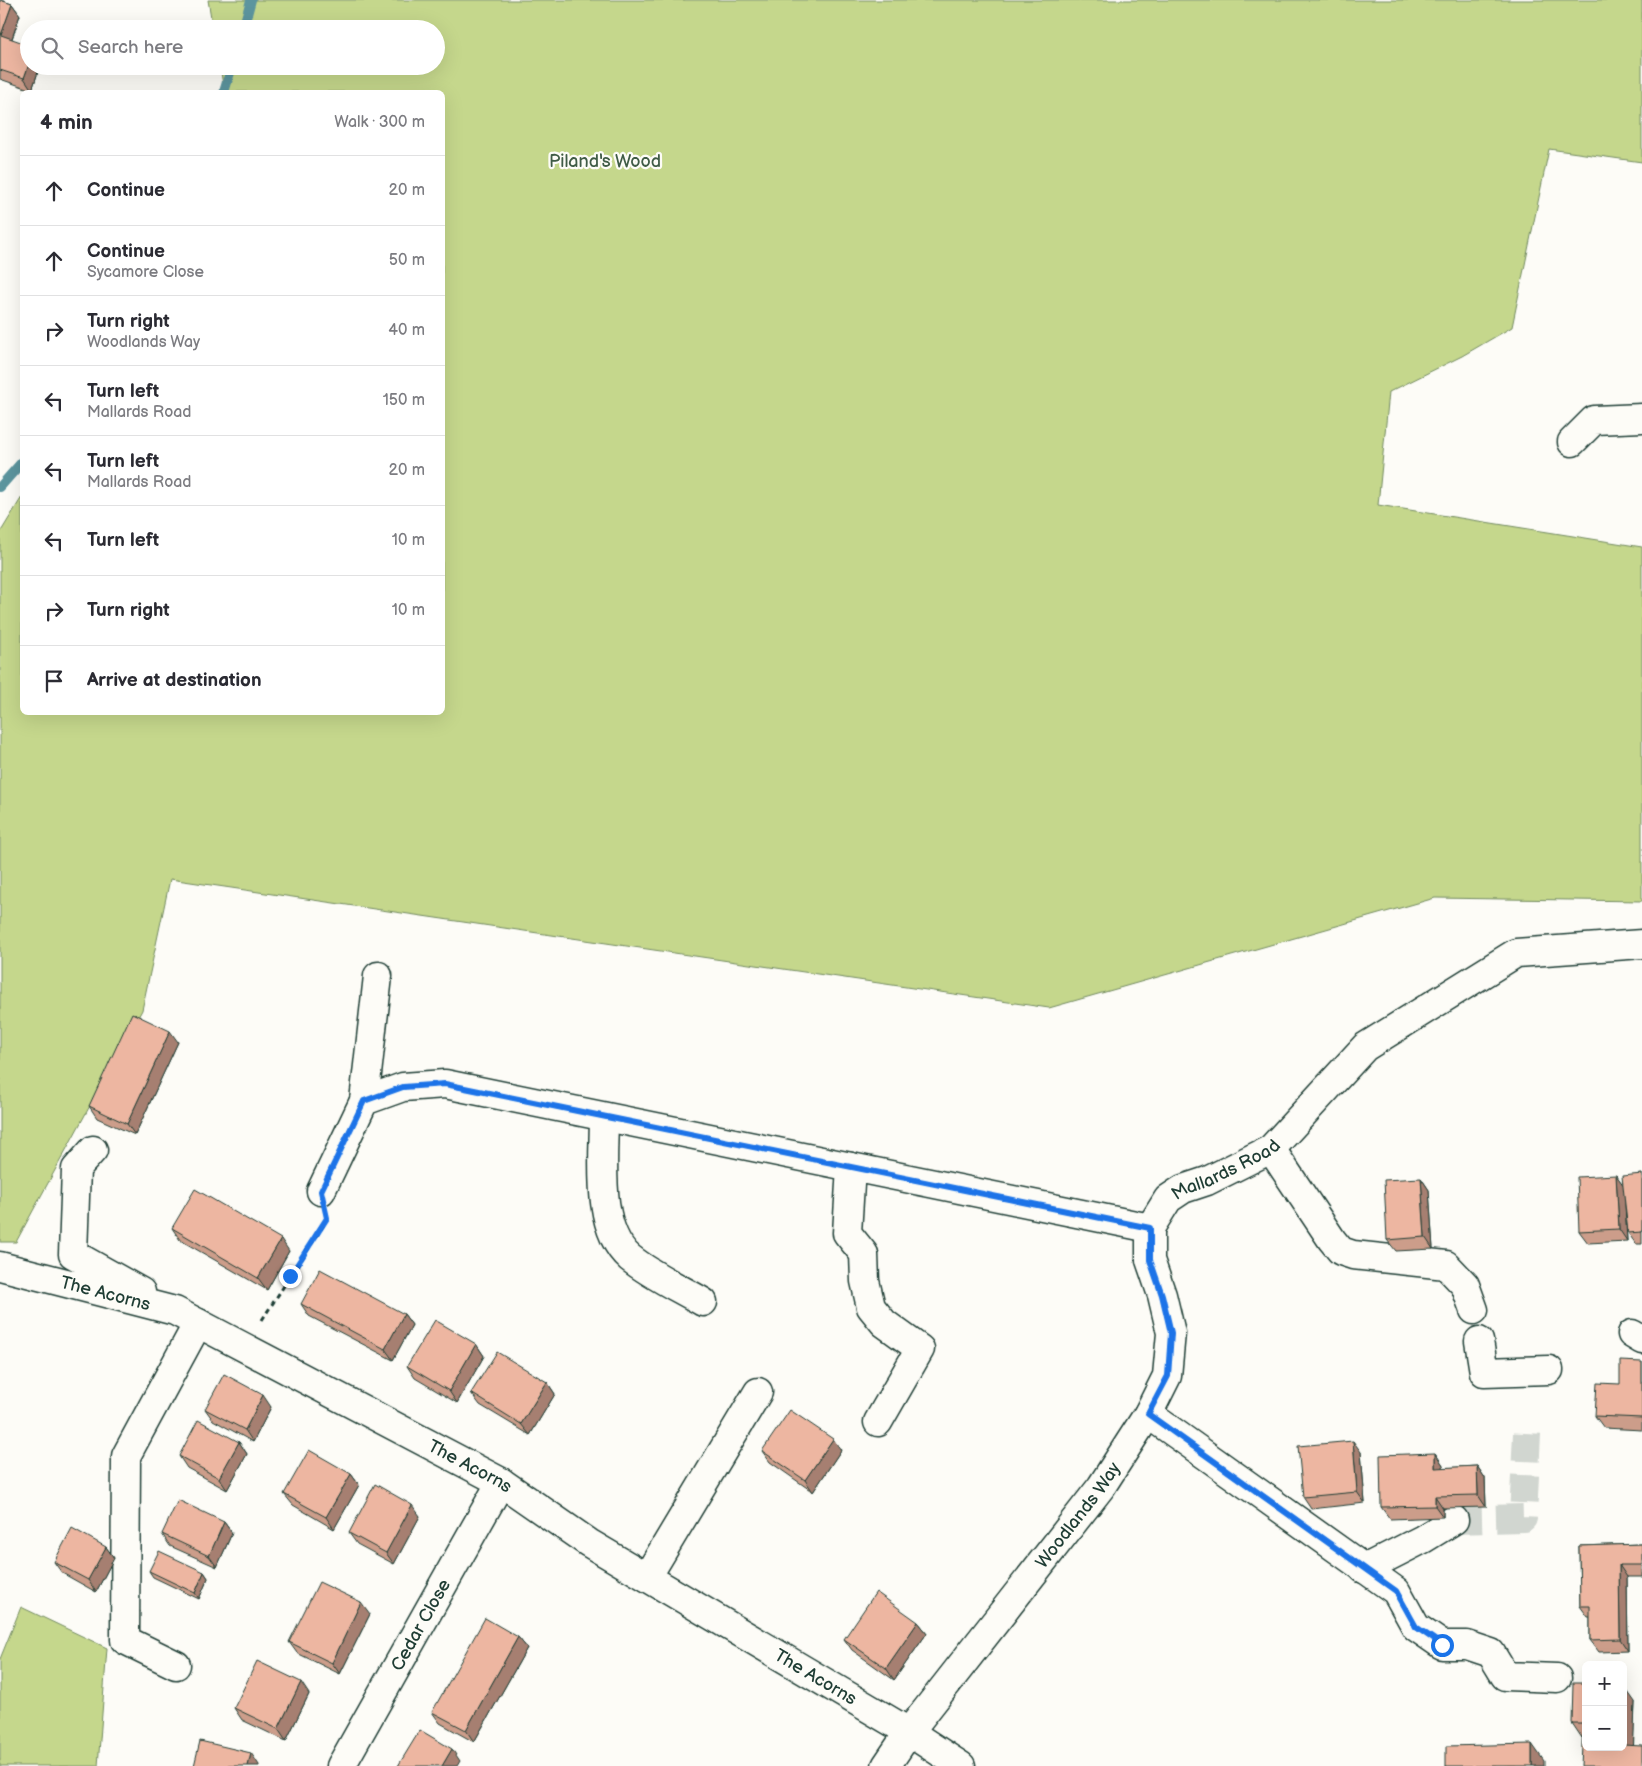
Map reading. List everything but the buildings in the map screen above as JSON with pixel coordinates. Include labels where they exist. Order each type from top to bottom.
[{"type":"street","points":[[1572,442],[1594,420],[1642,418]]},
{"type":"street","name":"Mallards Road","points":[[1150,1228],[1168,1199],[1183,1189],[1207,1181],[1271,1149],[1365,1047],[1516,953],[1642,944]]},
{"type":"street","points":[[321,1191],[364,1101],[378,976]]},
{"type":"street","points":[[364,1101],[403,1087],[445,1084],[1150,1228]]},
{"type":"street","points":[[604,1117],[603,1189],[612,1234],[629,1257],[702,1302]]},
{"type":"street","points":[[1271,1149],[1317,1219],[1342,1251],[1353,1255],[1446,1265],[1465,1285],[1474,1310]]},
{"type":"street","points":[[93,1150],[76,1169],[73,1254],[186,1317],[126,1456],[125,1640],[176,1664]]},
{"type":"street","points":[[851,1167],[847,1233],[864,1254],[865,1281],[871,1307],[884,1323],[920,1349],[878,1422]]},
{"type":"street","name":"Woodlands Way","points":[[886,1766],[910,1732],[1101,1487],[1148,1414],[1168,1376],[1171,1348],[1167,1311],[1150,1260],[1150,1228]]},
{"type":"street","name":"The Acorns","points":[[0,1266],[186,1317],[501,1482],[589,1542],[910,1732],[961,1766]]},
{"type":"street","points":[[1479,1342],[1484,1372],[1549,1370]]},
{"type":"street","points":[[647,1577],[758,1392]]},
{"type":"street","points":[[1148,1414],[1396,1591],[1416,1627],[1442,1645],[1467,1645],[1491,1653],[1505,1676],[1557,1678]]},
{"type":"street","name":"Cedar Close","points":[[341,1766],[501,1482]]},
{"type":"street","points":[[1364,1569],[1423,1540],[1454,1520]]},
{"type":"path","points":[[244,1348],[327,1218],[321,1191]]},
{"type":"green space","name":"Piland's Wood","points":[[208,0],[1642,0],[1642,162],[1549,149],[1512,327],[1462,356],[1389,392],[1378,505],[1642,547],[1642,901],[1435,898],[1049,1008],[170,879],[142,1010],[16,1242],[0,1242],[0,533],[20,500],[20,715],[445,715],[445,90],[224,90],[221,75],[445,75],[445,20],[211,20]]},
{"type":"green space","points":[[21,1607],[107,1648],[98,1766],[0,1766],[0,1659]]},
{"type":"waterway","points":[[245,20],[251,0]]},
{"type":"waterway","points":[[225,90],[229,75]]},
{"type":"waterway","points":[[0,487],[20,464]]},
{"type":"tunnel","points":[[1454,1520],[1523,1518],[1527,1433]]},
{"type":"route","points":[[290,1276],[327,1218],[321,1191],[364,1101],[403,1087],[445,1084],[1150,1228],[1148,1245],[1150,1260],[1167,1311],[1171,1333],[1168,1376],[1148,1414],[1396,1591],[1416,1627],[1442,1645]]}]
